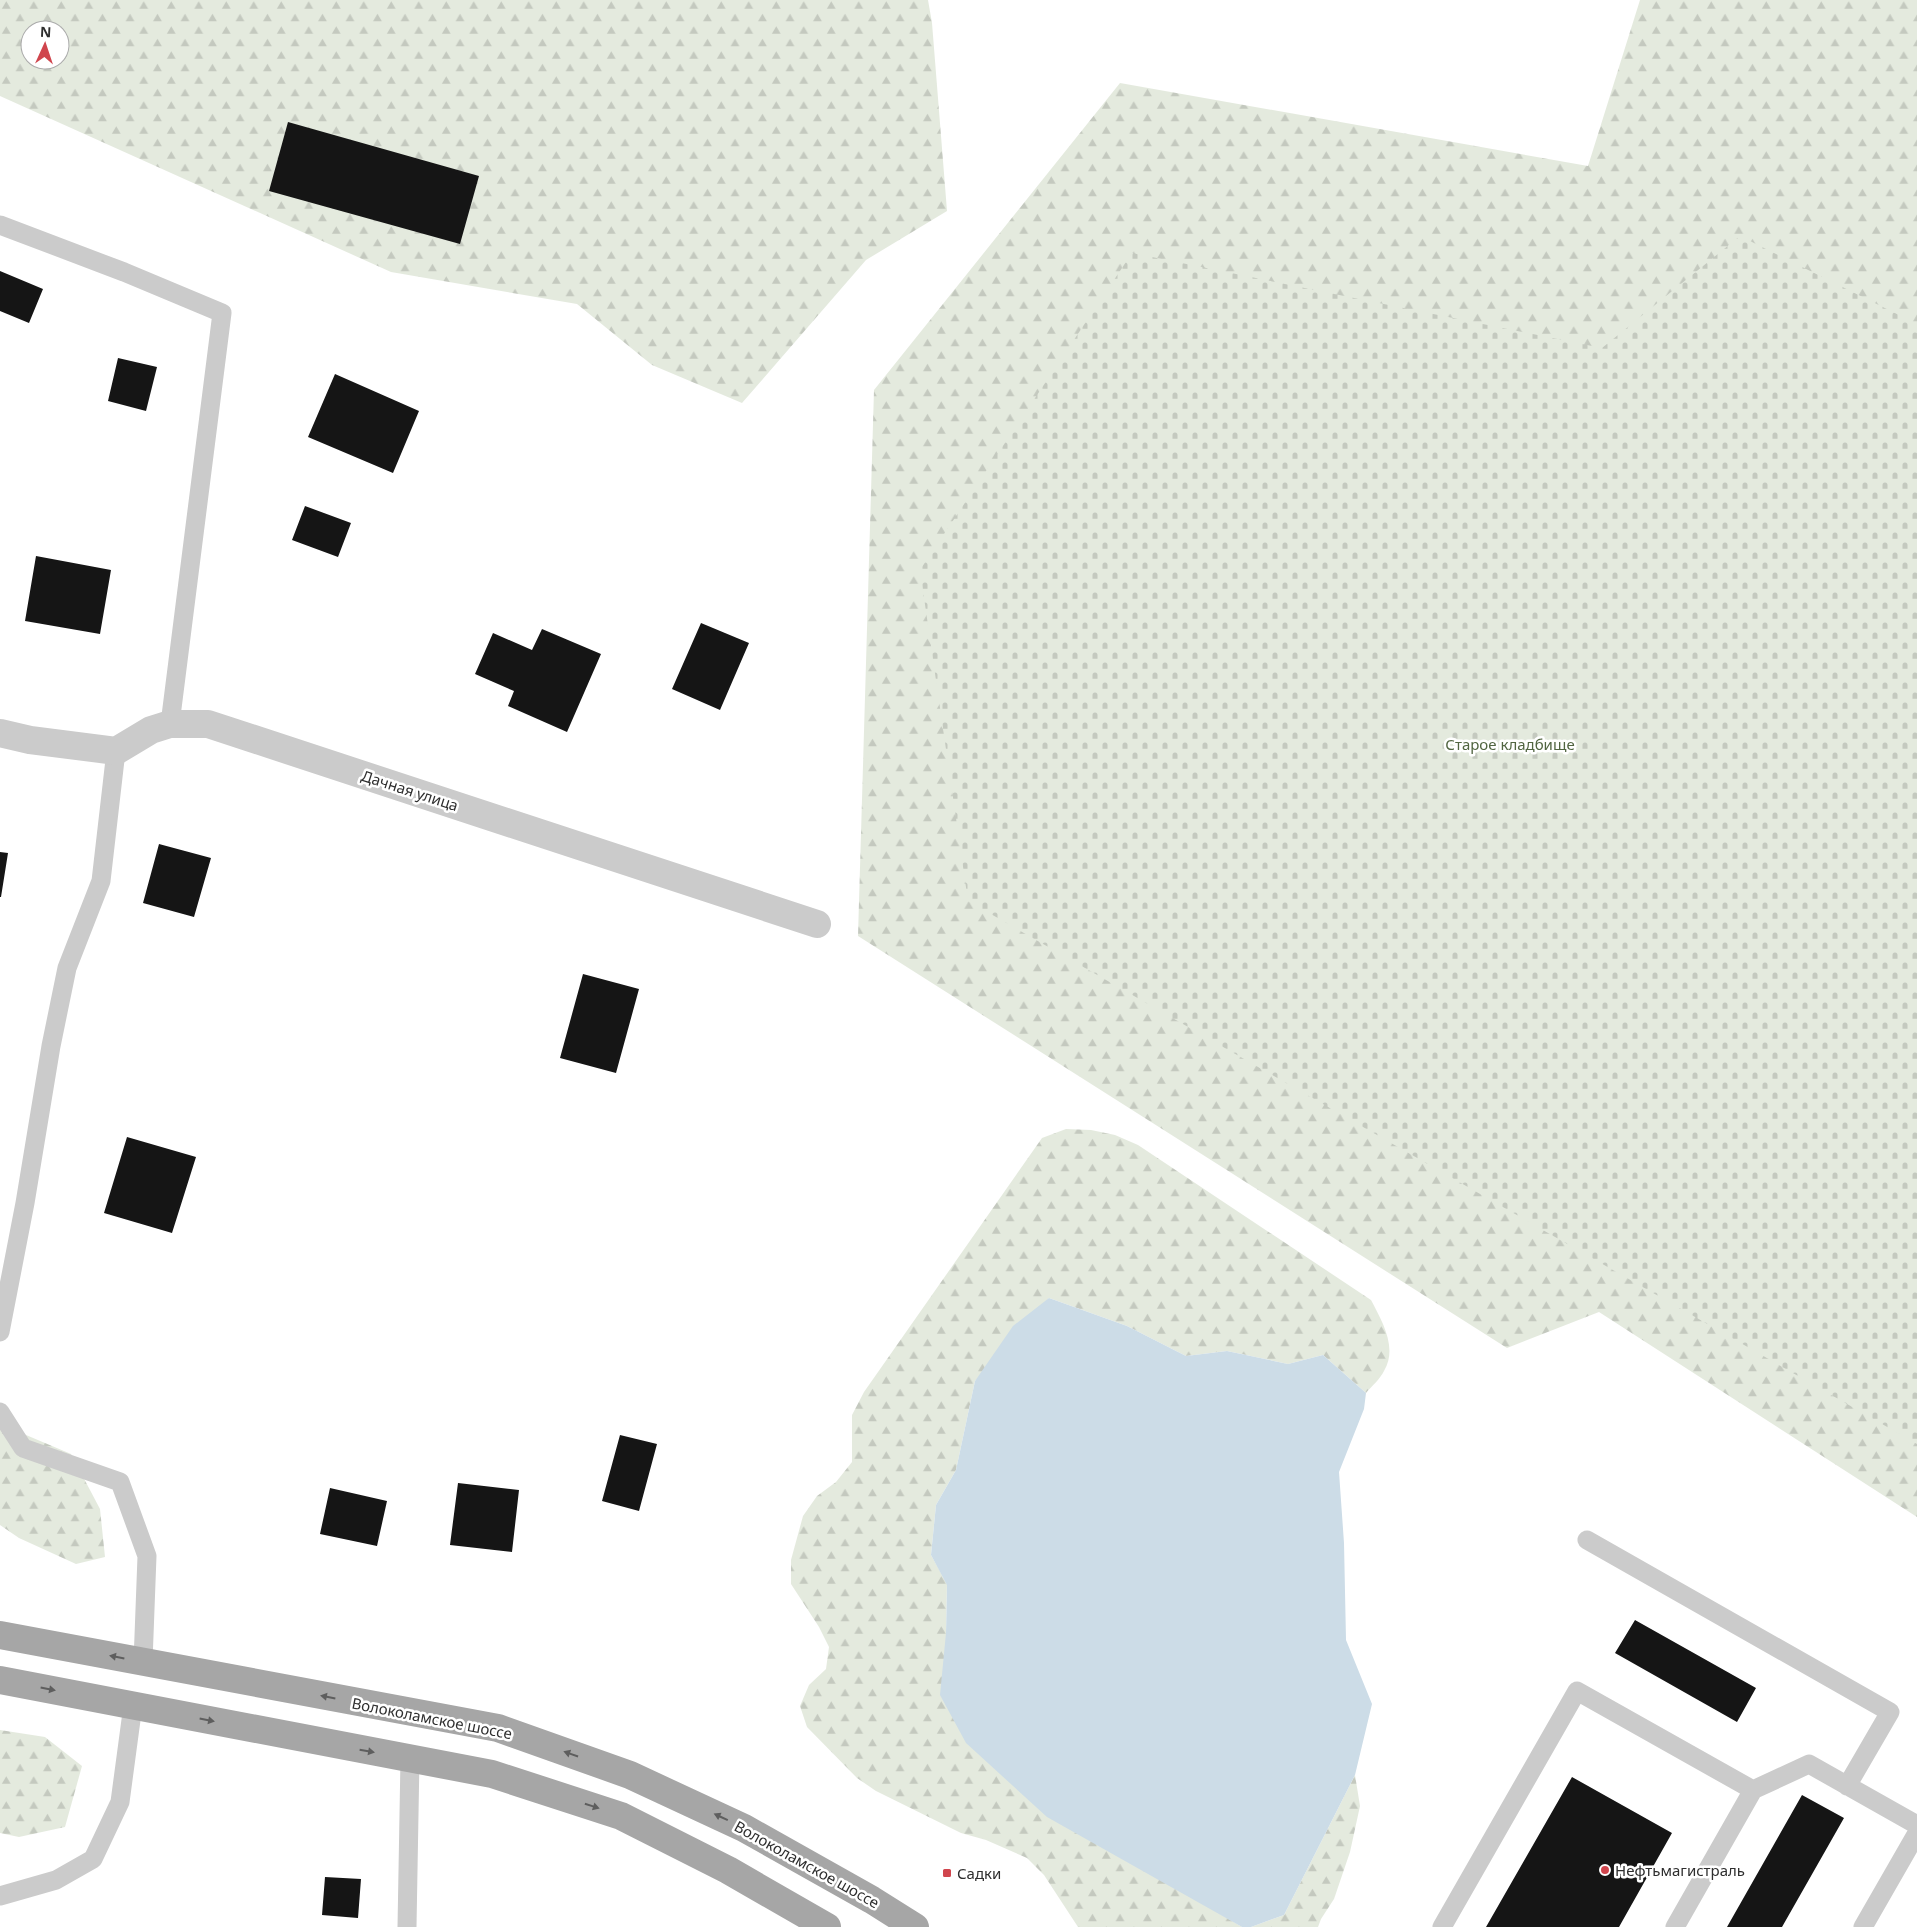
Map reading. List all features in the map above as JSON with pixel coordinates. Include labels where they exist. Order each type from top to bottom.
[{"type":"main road","name":"Волоколамское шоссе","points":[[0,1635],[498,1728],[630,1775],[744,1828],[872,1900],[915,1927]]},
{"type":"main road","points":[[0,1680],[492,1774],[621,1816],[728,1870],[827,1927]]},
{"type":"street","name":"Дачная улица","points":[[116,751],[151,730],[170,724],[208,724],[817,924]]},
{"type":"street","points":[[0,733],[30,740],[116,751]]},
{"type":"lane","points":[[0,225],[124,272],[222,313],[170,724]]},
{"type":"lane","points":[[0,1332],[25,1203],[66,968],[101,882],[116,751]]},
{"type":"lane","points":[[0,1412],[23,1448],[120,1482],[147,1556],[143,1662]]},
{"type":"lane","points":[[1587,1540],[1890,1712],[1847,1786]]},
{"type":"lane","points":[[1442,1927],[1577,1691],[1753,1790]]},
{"type":"lane","points":[[0,1896],[56,1880],[93,1859],[120,1802],[133,1705]]},
{"type":"lane","points":[[407,1927],[410,1758]]},
{"type":"lane","points":[[1675,1927],[1753,1790],[1809,1764],[1917,1825]]},
{"type":"lane","points":[[1863,1927],[1917,1833]]},
{"type":"green space","points":[[0,0],[928,0],[932,23],[947,211],[866,260],[742,403],[652,365],[577,304],[391,272],[0,96]]},
{"type":"green space","name":"Старое кладбище","points":[[1640,0],[1917,0],[1917,1517],[1599,1312],[1507,1348],[858,936],[874,390],[1120,83],[1588,166]]},
{"type":"green space","name":"Старое кладбище","points":[[1740,236],[1917,324],[1917,1444],[968,901],[920,570],[1132,253],[1602,348]]},
{"type":"green space","points":[[1066,1129],[1091,1130],[1115,1135],[1138,1145],[1371,1300],[1384,1326],[1389,1344],[1388,1362],[1384,1371],[1366,1393],[1323,1355],[1288,1364],[1227,1351],[1186,1356],[1127,1326],[1049,1298],[975,1381],[956,1470],[936,1505],[931,1555],[947,1584],[946,1633],[1212,1909],[1242,1927],[1078,1927],[1044,1875],[1027,1858],[986,1840],[961,1833],[876,1791],[857,1778],[807,1727],[800,1706],[809,1685],[826,1669],[829,1647],[819,1627],[791,1584],[791,1560],[803,1516],[817,1496],[836,1482],[852,1462],[852,1415],[864,1392],[1042,1138]]},
{"type":"green space","points":[[0,1424],[71,1454],[100,1509],[105,1557],[76,1564],[19,1538],[0,1525]]},
{"type":"green space","points":[[0,1730],[45,1737],[82,1766],[65,1827],[19,1837],[0,1833]]},
{"type":"green space","points":[[1355,1775],[1360,1806],[1350,1852],[1334,1899],[1318,1927],[1251,1927],[1284,1915]]},
{"type":"shaded area","points":[[1049,1298],[1127,1326],[1186,1356],[1227,1351],[1288,1364],[1323,1355],[1366,1393],[1364,1409],[1339,1472],[1344,1543],[1346,1640],[1372,1704],[1355,1775],[1284,1915],[1251,1927],[1242,1927],[1047,1817],[966,1743],[940,1695],[946,1633],[947,1585],[931,1555],[936,1505],[956,1470],[975,1381],[1013,1326]]},
{"type":"building","points":[[288,122],[479,176],[460,244],[269,191]]},
{"type":"building","points":[[0,271],[43,289],[29,323],[0,311]]},
{"type":"building","points":[[118,358],[157,367],[146,411],[108,401]]},
{"type":"building","points":[[335,374],[419,411],[393,473],[308,437]]},
{"type":"building","points":[[305,506],[351,523],[338,557],[292,540]]},
{"type":"building","points":[[36,556],[111,570],[100,634],[25,621]]},
{"type":"building","points":[[701,623],[749,643],[720,710],[672,689]]},
{"type":"building","points":[[542,629],[601,654],[567,732],[508,706],[514,691],[475,674],[493,633],[532,650]]},
{"type":"building","points":[[159,844],[211,858],[194,917],[143,903]]},
{"type":"building","points":[[0,852],[8,853],[1,897],[0,897]]},
{"type":"building","points":[[583,974],[639,989],[616,1073],[560,1058]]},
{"type":"building","points":[[127,1137],[196,1157],[172,1233],[104,1213]]},
{"type":"building","points":[[620,1435],[657,1444],[639,1511],[602,1501]]},
{"type":"building","points":[[458,1483],[519,1490],[512,1552],[450,1545]]},
{"type":"building","points":[[330,1488],[387,1501],[377,1546],[320,1534]]},
{"type":"building","points":[[1635,1620],[1756,1688],[1737,1722],[1615,1653]]},
{"type":"building","points":[[1572,1777],[1672,1833],[1619,1927],[1486,1927]]},
{"type":"building","points":[[1802,1795],[1844,1818],[1782,1927],[1727,1927]]},
{"type":"building","points":[[325,1877],[361,1879],[358,1918],[322,1915]]},
{"type":"place","name":"Нефтьмагистраль","points":[[1605,1870]]},
{"type":"place","name":"Садки","points":[[947,1873]]}]
